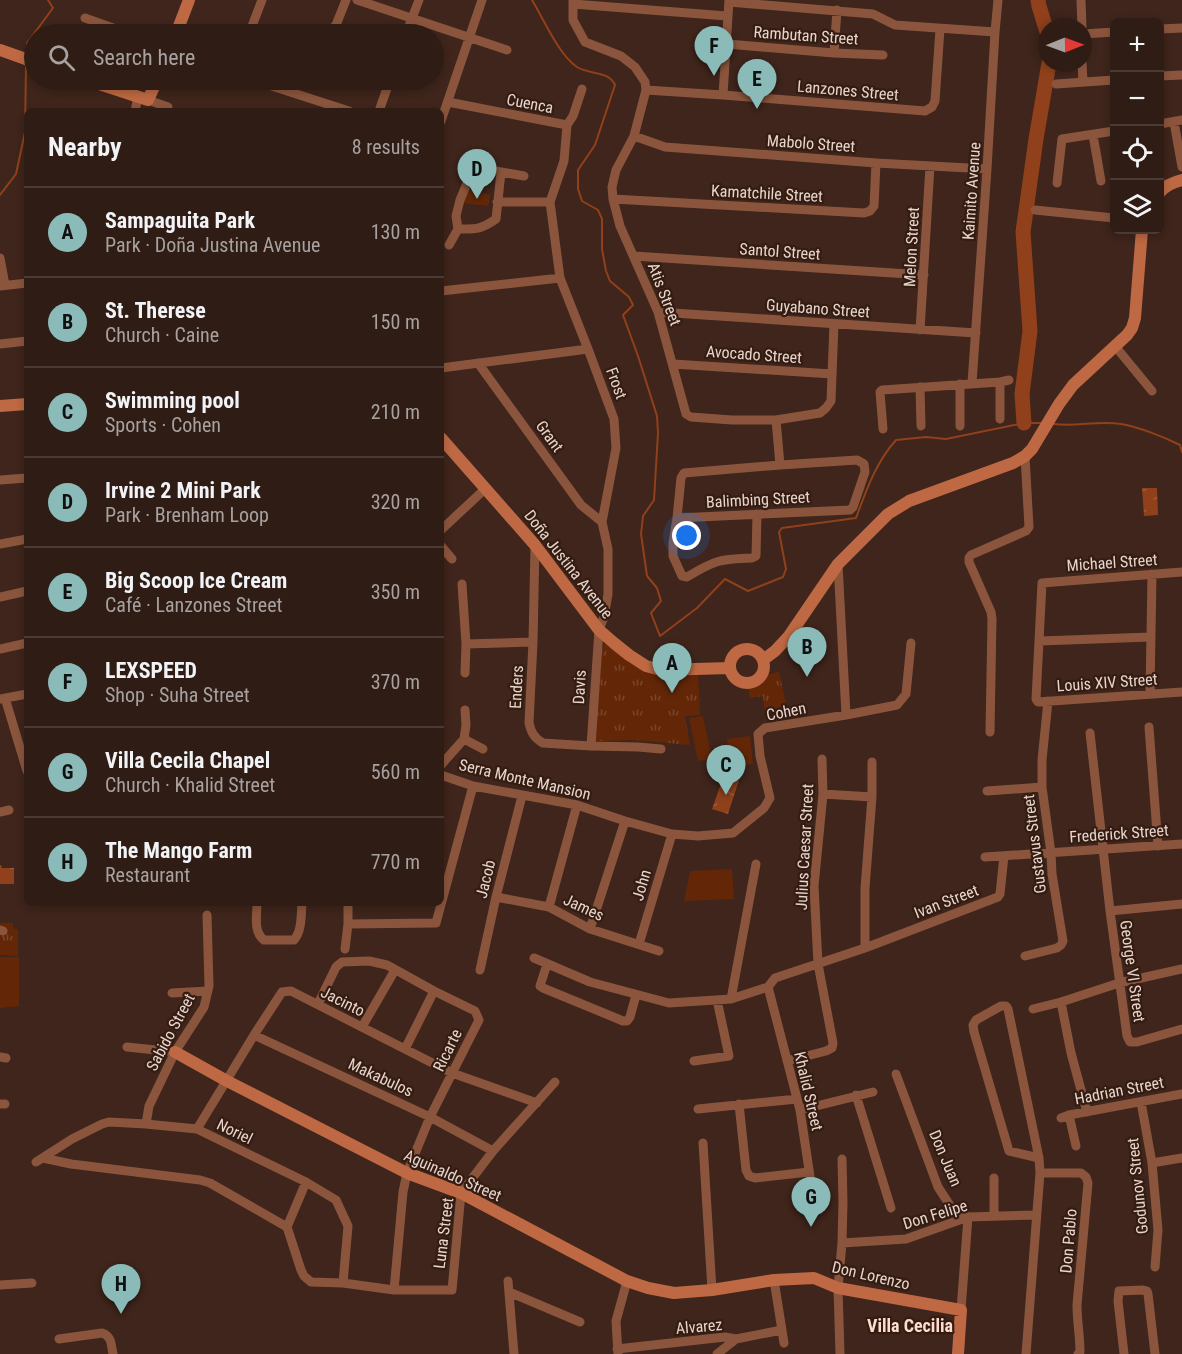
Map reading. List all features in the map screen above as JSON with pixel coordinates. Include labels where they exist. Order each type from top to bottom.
[{"type":"street","points":[[180,24],[189,0]]},
{"type":"street","points":[[253,24],[262,0]]},
{"type":"street","points":[[336,24],[346,0]]},
{"type":"street","points":[[357,0],[430,24]]},
{"type":"street","points":[[410,24],[419,0]]},
{"type":"street","points":[[444,113],[482,0]]},
{"type":"street","name":"Kaimito Avenue","points":[[972,384],[999,0]]},
{"type":"street","points":[[1081,0],[1082,18]]},
{"type":"street","points":[[723,95],[729,1],[873,14],[895,25],[995,32]]},
{"type":"street","points":[[646,90],[645,82],[635,67],[621,56],[585,42],[573,20],[573,2],[727,16]]},
{"type":"street","points":[[834,53],[837,10]]},
{"type":"street","points":[[85,18],[102,24]]},
{"type":"street","points":[[1164,29],[1182,28]]},
{"type":"street","points":[[444,29],[507,50]]},
{"type":"street","name":"Lanzones Street","points":[[646,90],[926,111],[935,101],[940,29]]},
{"type":"street","points":[[1092,33],[1110,32]]},
{"type":"street","name":"Rambutan Street","points":[[727,44],[883,55]]},
{"type":"street","points":[[0,50],[24,58]]},
{"type":"street","points":[[1082,72],[1083,82]]},
{"type":"street","points":[[1164,76],[1182,75]]},
{"type":"street","points":[[1056,84],[1110,80]]},
{"type":"street","name":"Cuenca","points":[[448,102],[567,125],[573,116],[582,89]]},
{"type":"street","points":[[116,90],[168,107]]},
{"type":"street","points":[[137,108],[150,90]]},
{"type":"street","points":[[284,90],[340,108]]},
{"type":"street","points":[[380,108],[386,90]]},
{"type":"street","name":"Atis Street","points":[[646,90],[634,136],[616,170],[612,187],[613,199],[620,226],[658,312],[686,414],[732,420],[776,420],[820,413],[831,401],[834,324]]},
{"type":"street","points":[[1178,121],[1182,166]]},
{"type":"street","points":[[497,202],[550,202],[564,161],[567,125]]},
{"type":"street","points":[[1057,183],[1062,140],[1110,133]]},
{"type":"street","points":[[1093,135],[1101,181]]},
{"type":"street","name":"Mabolo Street","points":[[634,136],[665,147],[987,169]]},
{"type":"street","name":"Kamatchile Street","points":[[613,199],[864,213],[870,211],[874,206],[876,163]]},
{"type":"street","name":"Melon Street","points":[[920,330],[930,166]]},
{"type":"street","points":[[449,245],[458,229],[456,216],[473,169],[479,168],[524,176]]},
{"type":"street","points":[[458,229],[484,228],[496,219],[501,172]]},
{"type":"street","points":[[1164,188],[1182,180]]},
{"type":"street","name":"Frost","points":[[550,202],[560,278],[614,419],[616,448],[602,522],[608,549],[609,594],[599,630]]},
{"type":"street","points":[[1035,210],[1110,218]]},
{"type":"street","points":[[763,660],[776,651],[789,636],[838,564],[888,514],[909,501],[1013,463],[1032,449],[1073,385],[1132,328],[1136,318],[1142,234]]},
{"type":"street","name":"Santol Street","points":[[633,256],[924,275]]},
{"type":"street","points":[[0,258],[2,286],[24,283]]},
{"type":"street","points":[[444,291],[560,278]]},
{"type":"street","name":"Guyabano Street","points":[[658,312],[976,333]]},
{"type":"street","points":[[0,344],[24,341]]},
{"type":"street","points":[[1115,346],[1152,391]]},
{"type":"street","points":[[444,368],[588,349]]},
{"type":"street","name":"Grant","points":[[478,363],[581,505],[602,522]]},
{"type":"street","name":"Avocado Street","points":[[673,364],[832,374]]},
{"type":"street","points":[[883,429],[881,391],[920,387],[1005,381],[1000,419]]},
{"type":"street","points":[[960,384],[960,426]]},
{"type":"street","points":[[920,387],[921,426]]},
{"type":"street","points":[[0,406],[24,404]]},
{"type":"street","name":"Balimbing Street","points":[[776,420],[780,465]]},
{"type":"street","name":"Doña Justina Avenue","points":[[444,441],[535,545],[599,630],[629,655],[646,666],[661,670],[730,668]]},
{"type":"street","points":[[990,732],[992,619],[969,558],[971,555],[1026,531],[1029,527],[1025,456]]},
{"type":"street","name":"Balimbing Street","points":[[857,459],[864,464],[865,472],[850,510],[677,518],[681,477],[684,473],[780,465],[857,459]]},
{"type":"street","points":[[0,480],[24,478]]},
{"type":"street","points":[[444,527],[486,488]]},
{"type":"street","points":[[677,518],[673,556],[682,576],[687,577],[717,561],[756,556],[756,514]]},
{"type":"street","points":[[0,544],[24,540]]},
{"type":"street","name":"Enders","points":[[535,545],[529,723],[531,732],[543,743],[661,749]]},
{"type":"street","points":[[444,550],[452,559]]},
{"type":"street","points":[[838,564],[846,715]]},
{"type":"street","name":"Michael Street","points":[[1040,641],[1044,582],[1182,572]]},
{"type":"street","points":[[1150,694],[1152,574]]},
{"type":"street","points":[[462,584],[466,644],[465,673]]},
{"type":"street","points":[[0,597],[24,592]]},
{"type":"street","name":"Davis","points":[[591,746],[599,630]]},
{"type":"street","points":[[1040,641],[1151,637]]},
{"type":"street","name":"Louis XIV Street","points":[[1040,641],[1036,699],[1038,702],[1182,692]]},
{"type":"street","points":[[466,644],[533,642]]},
{"type":"street","name":"Cohen","points":[[672,834],[698,836],[733,833],[764,808],[770,798],[760,756],[758,734],[765,728],[897,705],[906,694],[911,643]]},
{"type":"street","points":[[0,649],[24,644]]},
{"type":"street","points":[[744,649],[756,651],[763,660],[764,666],[760,676],[751,682],[745,683],[735,678],[730,668],[734,656],[744,649]]},
{"type":"street","points":[[24,695],[2,699],[24,762]]},
{"type":"street","name":"Gustavus Street","points":[[1026,956],[1057,948],[1063,941],[1052,874],[1042,787],[1042,760],[1048,701]]},
{"type":"street","points":[[444,762],[464,739],[465,710]]},
{"type":"street","points":[[1149,727],[1158,846]]},
{"type":"street","name":"George VI Street","points":[[1090,733],[1127,1036],[1130,1042],[1137,1042],[1182,1029]]},
{"type":"street","points":[[464,739],[483,749]]},
{"type":"street","name":"Julius Caesar Street","points":[[787,1061],[826,1051],[832,1048],[833,1042],[818,964],[814,886],[823,794],[822,759]]},
{"type":"street","points":[[534,958],[590,982],[669,1004],[731,999],[768,987],[775,978],[865,948],[865,888],[872,797],[872,762]]},
{"type":"street","name":"Serra Monte Mansion","points":[[444,776],[473,786],[577,805],[672,834]]},
{"type":"street","points":[[444,883],[473,786]]},
{"type":"street","points":[[987,791],[1042,787]]},
{"type":"street","points":[[823,794],[872,797]]},
{"type":"street","name":"Jacob","points":[[480,970],[522,796]]},
{"type":"street","points":[[549,907],[577,805]]},
{"type":"street","points":[[590,928],[625,821]]},
{"type":"street","name":"John","points":[[639,944],[672,834]]},
{"type":"street","name":"Frederick Street","points":[[985,857],[1182,844]]},
{"type":"street","name":"Ivan Street","points":[[865,948],[998,897],[1004,856]]},
{"type":"street","points":[[731,999],[756,864]]},
{"type":"street","name":"James","points":[[496,897],[549,907],[590,928],[659,951]]},
{"type":"street","points":[[1110,911],[1182,904]]},
{"type":"street","points":[[257,906],[257,932],[260,937],[264,940],[294,940],[299,931],[302,906]]},
{"type":"street","points":[[345,950],[348,906]]},
{"type":"street","points":[[348,924],[436,923],[439,906]]},
{"type":"street","name":"Sabido Street","points":[[146,1124],[149,1106],[176,1052],[204,1007],[208,991],[207,915]]},
{"type":"street","name":"Ricarte","points":[[318,1004],[336,967],[342,962],[369,961],[387,965],[434,992],[475,1011],[478,1020],[430,1117],[407,1173],[403,1192],[394,1290]]},
{"type":"street","points":[[547,964],[540,986],[623,1021],[627,1021],[630,1017],[636,994]]},
{"type":"street","points":[[1033,1009],[1119,983],[1182,969]]},
{"type":"street","points":[[362,1027],[395,970]]},
{"type":"street","name":"Khalid Street","points":[[768,987],[800,1110],[814,1203]]},
{"type":"street","points":[[172,993],[208,991]]},
{"type":"street","name":"Jacinto","points":[[197,1129],[282,992],[291,991],[452,1074],[537,1103]]},
{"type":"street","points":[[405,1049],[434,992]]},
{"type":"street","points":[[694,1061],[729,1056],[717,1000]]},
{"type":"street","points":[[1061,1002],[1071,1053],[1087,1112]]},
{"type":"street","points":[[1026,1354],[1040,1173],[1039,1158],[1008,1009],[1006,1006],[1001,1006],[976,1020],[973,1025],[974,1032],[1009,1150],[1039,1158]]},
{"type":"street","name":"Makabulos","points":[[254,1035],[430,1117],[493,1151]]},
{"type":"street","name":"Aguinaldo Street","points":[[127,1047],[176,1052],[227,1081],[407,1173],[461,1193],[627,1281],[674,1293],[712,1290],[774,1280]]},
{"type":"street","name":"Don Juan","points":[[897,1074],[938,1187],[951,1208],[968,1216]]},
{"type":"street","name":"Luna Street","points":[[287,1227],[300,1270],[311,1282],[343,1283],[394,1290],[452,1290],[461,1193],[493,1151],[555,1082]]},
{"type":"street","points":[[800,1110],[873,1092]]},
{"type":"street","name":"Hadrian Street","points":[[1076,1146],[1065,1116],[1182,1094]]},
{"type":"street","points":[[856,1095],[891,1208]]},
{"type":"street","points":[[698,1108],[797,1099]]},
{"type":"street","name":"Godunov Street","points":[[1142,1102],[1152,1163],[1158,1230],[1155,1267]]},
{"type":"street","points":[[739,1104],[746,1170],[749,1176],[755,1178],[809,1172]]},
{"type":"street","name":"Noriel","points":[[287,1227],[200,1180],[40,1160],[72,1139],[109,1122],[197,1129],[306,1182],[336,1200],[348,1226],[343,1283]]},
{"type":"street","points":[[703,1143],[712,1290]]},
{"type":"street","points":[[1152,1163],[1182,1158]]},
{"type":"street","points":[[840,1354],[838,1288],[842,1243],[842,1159]]},
{"type":"street","name":"Don Pablo","points":[[1040,1173],[1081,1173],[1086,1177],[1088,1183],[1077,1317],[1080,1334],[1078,1354]]},
{"type":"street","points":[[994,1178],[994,1216]]},
{"type":"street","points":[[287,1227],[306,1182]]},
{"type":"street","name":"Don Felipe","points":[[842,1243],[906,1239],[968,1216],[1036,1215]]},
{"type":"street","points":[[958,1354],[968,1216]]},
{"type":"street","name":"Don Lorenzo","points":[[774,1280],[814,1278],[838,1288],[961,1310]]},
{"type":"street","points":[[774,1280],[784,1343]]},
{"type":"street","points":[[508,1281],[514,1354]]},
{"type":"street","points":[[618,1352],[616,1321],[627,1281]]},
{"type":"street","points":[[0,1285],[32,1282]]},
{"type":"street","points":[[1124,1354],[1119,1291],[1143,1290],[1148,1294],[1154,1354]]},
{"type":"street","points":[[509,1292],[580,1322]]},
{"type":"street","name":"Alvarez","points":[[618,1352],[725,1337],[736,1338],[782,1330]]},
{"type":"street","points":[[58,1340],[107,1334],[113,1354]]},
{"type":"street","points":[[717,1354],[736,1338]]},
{"type":"green space","points":[[467,189],[490,195],[488,206],[463,203]]},
{"type":"green space","points":[[606,637],[626,658],[698,672],[700,715],[685,716],[690,745],[635,740],[595,741],[602,651]]},
{"type":"green space","points":[[779,672],[787,709],[765,714],[763,696],[750,698],[748,687],[766,675]]},
{"type":"green space","points":[[703,716],[712,759],[698,761],[689,718]]},
{"type":"green space","points":[[750,736],[753,764],[731,767],[727,739]]},
{"type":"green space","points":[[732,869],[734,899],[684,901],[690,871]]},
{"type":"green space","points":[[0,923],[13,923],[13,929],[18,929],[18,956],[0,955]]},
{"type":"green space","points":[[0,957],[19,957],[19,1006],[0,1008]]},
{"type":"water","points":[[1142,488],[1157,488],[1158,515],[1144,516]]},
{"type":"water","points":[[724,775],[739,780],[728,814],[712,809]]},
{"type":"water","points":[[0,865],[2,868],[14,868],[14,884],[0,884]]},
{"type":"waterway","points":[[41,24],[53,8],[48,0]]},
{"type":"waterway","points":[[532,0],[558,46],[570,61],[577,67],[608,77],[615,85],[595,145],[578,170],[578,189],[582,201],[598,210],[602,219],[602,249],[610,281],[629,297],[633,305],[623,315],[657,416],[654,500],[643,516],[641,534],[647,576],[657,588],[661,601],[651,613],[660,636],[697,608],[725,579],[748,591],[783,577],[786,569],[779,532],[782,528],[856,518],[877,467],[896,440],[926,437],[946,439],[1024,423],[1042,423]]},
{"type":"waterway","points":[[1038,0],[1043,18]]},
{"type":"waterway","points":[[1024,423],[1022,394],[1030,331],[1023,232],[1047,72]]},
{"type":"waterway","points":[[25,108],[26,90]]},
{"type":"waterway","points":[[0,195],[16,174],[24,137]]},
{"type":"waterway","points":[[1054,424],[1128,425],[1180,445],[1182,452]]},
{"type":"place","name":"LEXSPEED","points":[[714,76]]},
{"type":"place","name":"Big Scoop Ice Cream","points":[[757,109]]},
{"type":"place","name":"Irvine 2 Mini Park","points":[[477,199]]},
{"type":"place","name":"St. Therese","points":[[807,677]]},
{"type":"place","name":"Sampaguita Park","points":[[672,693]]},
{"type":"place","name":"Swimming pool","points":[[726,795]]},
{"type":"place","name":"Villa Cecila Chapel","points":[[811,1227]]},
{"type":"place","name":"The Mango Farm","points":[[121,1314]]},
{"type":"district","name":"Villa Cecilia","points":[[910,1326]]}]
